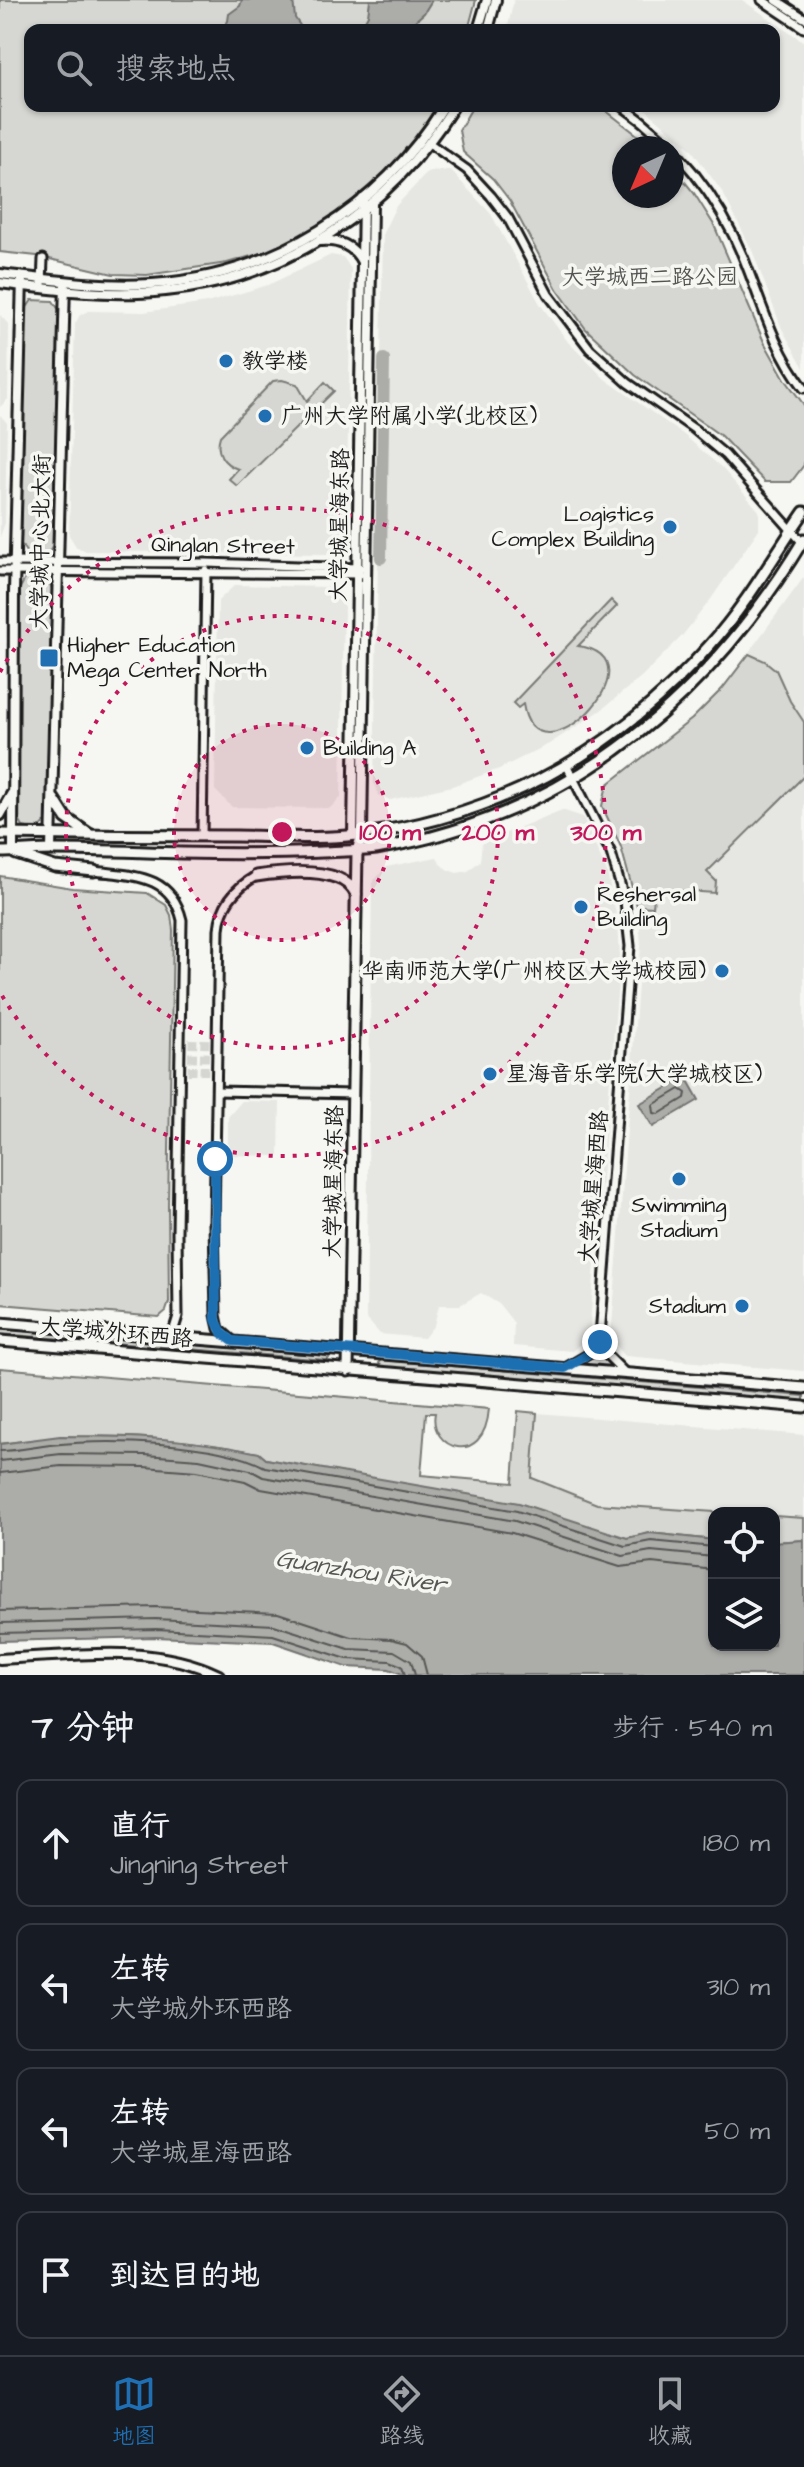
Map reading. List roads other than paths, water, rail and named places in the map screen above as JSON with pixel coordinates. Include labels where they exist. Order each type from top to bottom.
[{"type":"main road","points":[[480,24],[487,0]]},
{"type":"main road","points":[[490,24],[496,0]]},
{"type":"main road","points":[[0,274],[42,284],[148,293],[201,286],[264,268],[319,241],[363,211],[440,112]]},
{"type":"main road","points":[[65,286],[148,284],[228,271],[261,260],[299,242],[368,201],[408,169],[450,112]]},
{"type":"main road","name":"大学城星海东路","points":[[360,571],[368,201]]},
{"type":"main road","name":"大学城星海东路","points":[[348,1371],[363,211]]},
{"type":"main road","points":[[319,241],[335,241],[348,246],[358,254],[362,263]]},
{"type":"main road","points":[[0,283],[21,281]]},
{"type":"main road","name":"大学城中心北大街","points":[[13,852],[21,281]]},
{"type":"main road","name":"大学城中心北大街","points":[[51,850],[65,286]]},
{"type":"main road","points":[[0,834],[357,835],[431,821],[522,790],[610,738],[667,690],[712,643],[749,597],[804,512]]},
{"type":"main road","points":[[0,852],[357,851],[462,829],[520,807],[574,779],[619,750],[684,694],[724,653],[766,599],[803,540]]},
{"type":"main road","points":[[610,738],[619,750]]},
{"type":"main road","points":[[0,815],[12,794]]},
{"type":"main road","points":[[54,799],[66,818],[92,835]]},
{"type":"main road","points":[[13,852],[55,867],[94,871]]},
{"type":"main road","points":[[256,876],[331,875],[347,881],[356,894]]},
{"type":"main road","name":"大学城外环西路","points":[[0,1323],[804,1388]]},
{"type":"main road","name":"大学城外环西路","points":[[0,1341],[804,1407]]},
{"type":"main road","points":[[377,1354],[377,1373]]},
{"type":"main road","points":[[0,1659],[144,1654],[192,1664],[219,1675]]},
{"type":"street","points":[[762,0],[804,28]]},
{"type":"street","points":[[776,0],[804,18]]},
{"type":"street","points":[[629,112],[679,154],[713,199],[742,254],[772,334],[804,388]]},
{"type":"street","points":[[429,143],[474,177],[501,208],[548,294],[584,343],[628,383],[694,429],[725,455],[803,540]]},
{"type":"street","points":[[42,284],[43,259]]},
{"type":"street","name":"Qinglan Street","points":[[0,562],[15,566],[360,571]]},
{"type":"street","name":"Qinglan Street","points":[[0,571],[15,566]]},
{"type":"street","points":[[202,836],[206,568]]},
{"type":"street","name":"大学城星海西路","points":[[567,766],[602,830],[616,865],[625,901],[630,946],[600,1336]]},
{"type":"street","points":[[94,871],[152,881],[172,897],[182,920],[178,1316],[174,1329],[167,1336]]},
{"type":"street","points":[[236,1342],[222,1333],[216,1320],[214,1224],[220,918],[233,894],[256,876]]},
{"type":"street","points":[[217,1091],[353,1094]]},
{"type":"street","points":[[565,1368],[589,1354],[600,1336]]},
{"type":"street","points":[[600,1336],[605,1353],[626,1373]]},
{"type":"water","points":[[242,0],[293,0],[295,18],[299,24],[226,24],[229,14],[240,6]]},
{"type":"water","points":[[370,0],[432,0],[412,24],[363,24]]},
{"type":"water","points":[[686,1077],[699,1100],[653,1127],[639,1104]]},
{"type":"water","name":"Guanzhou River","points":[[60,1436],[160,1439],[208,1444],[259,1453],[266,1459],[519,1503],[627,1538],[650,1533],[708,1539],[708,1651],[780,1651],[780,1542],[804,1540],[804,1675],[405,1675],[389,1669],[346,1667],[273,1642],[156,1637],[0,1641],[0,1444]]},
{"type":"waterway","points":[[381,558],[384,359]]},
{"type":"tunnel","points":[[192,1075],[193,1037]]},
{"type":"tunnel","points":[[204,1075],[205,1037]]},
{"type":"place","name":"教学楼","points":[[226,361]]},
{"type":"place","name":"广州大学附属小学(北校区)","points":[[265,416]]},
{"type":"place","name":"Logistics Complex Building","points":[[670,527]]},
{"type":"place","name":"Higher Education Mega Center North","points":[[49,658]]},
{"type":"place","name":"Building A","points":[[307,748]]},
{"type":"place","name":"Reshersal Building","points":[[581,907]]},
{"type":"place","name":"华南师范大学(广州校区大学城校园)","points":[[722,971]]},
{"type":"place","name":"星海音乐学院(大学城校区)","points":[[490,1074]]},
{"type":"place","name":"Swimming Stadium","points":[[679,1179]]},
{"type":"place","name":"Stadium","points":[[742,1306]]},
{"type":"park label","name":"大学城西二路公园","points":[[650,277]]}]
